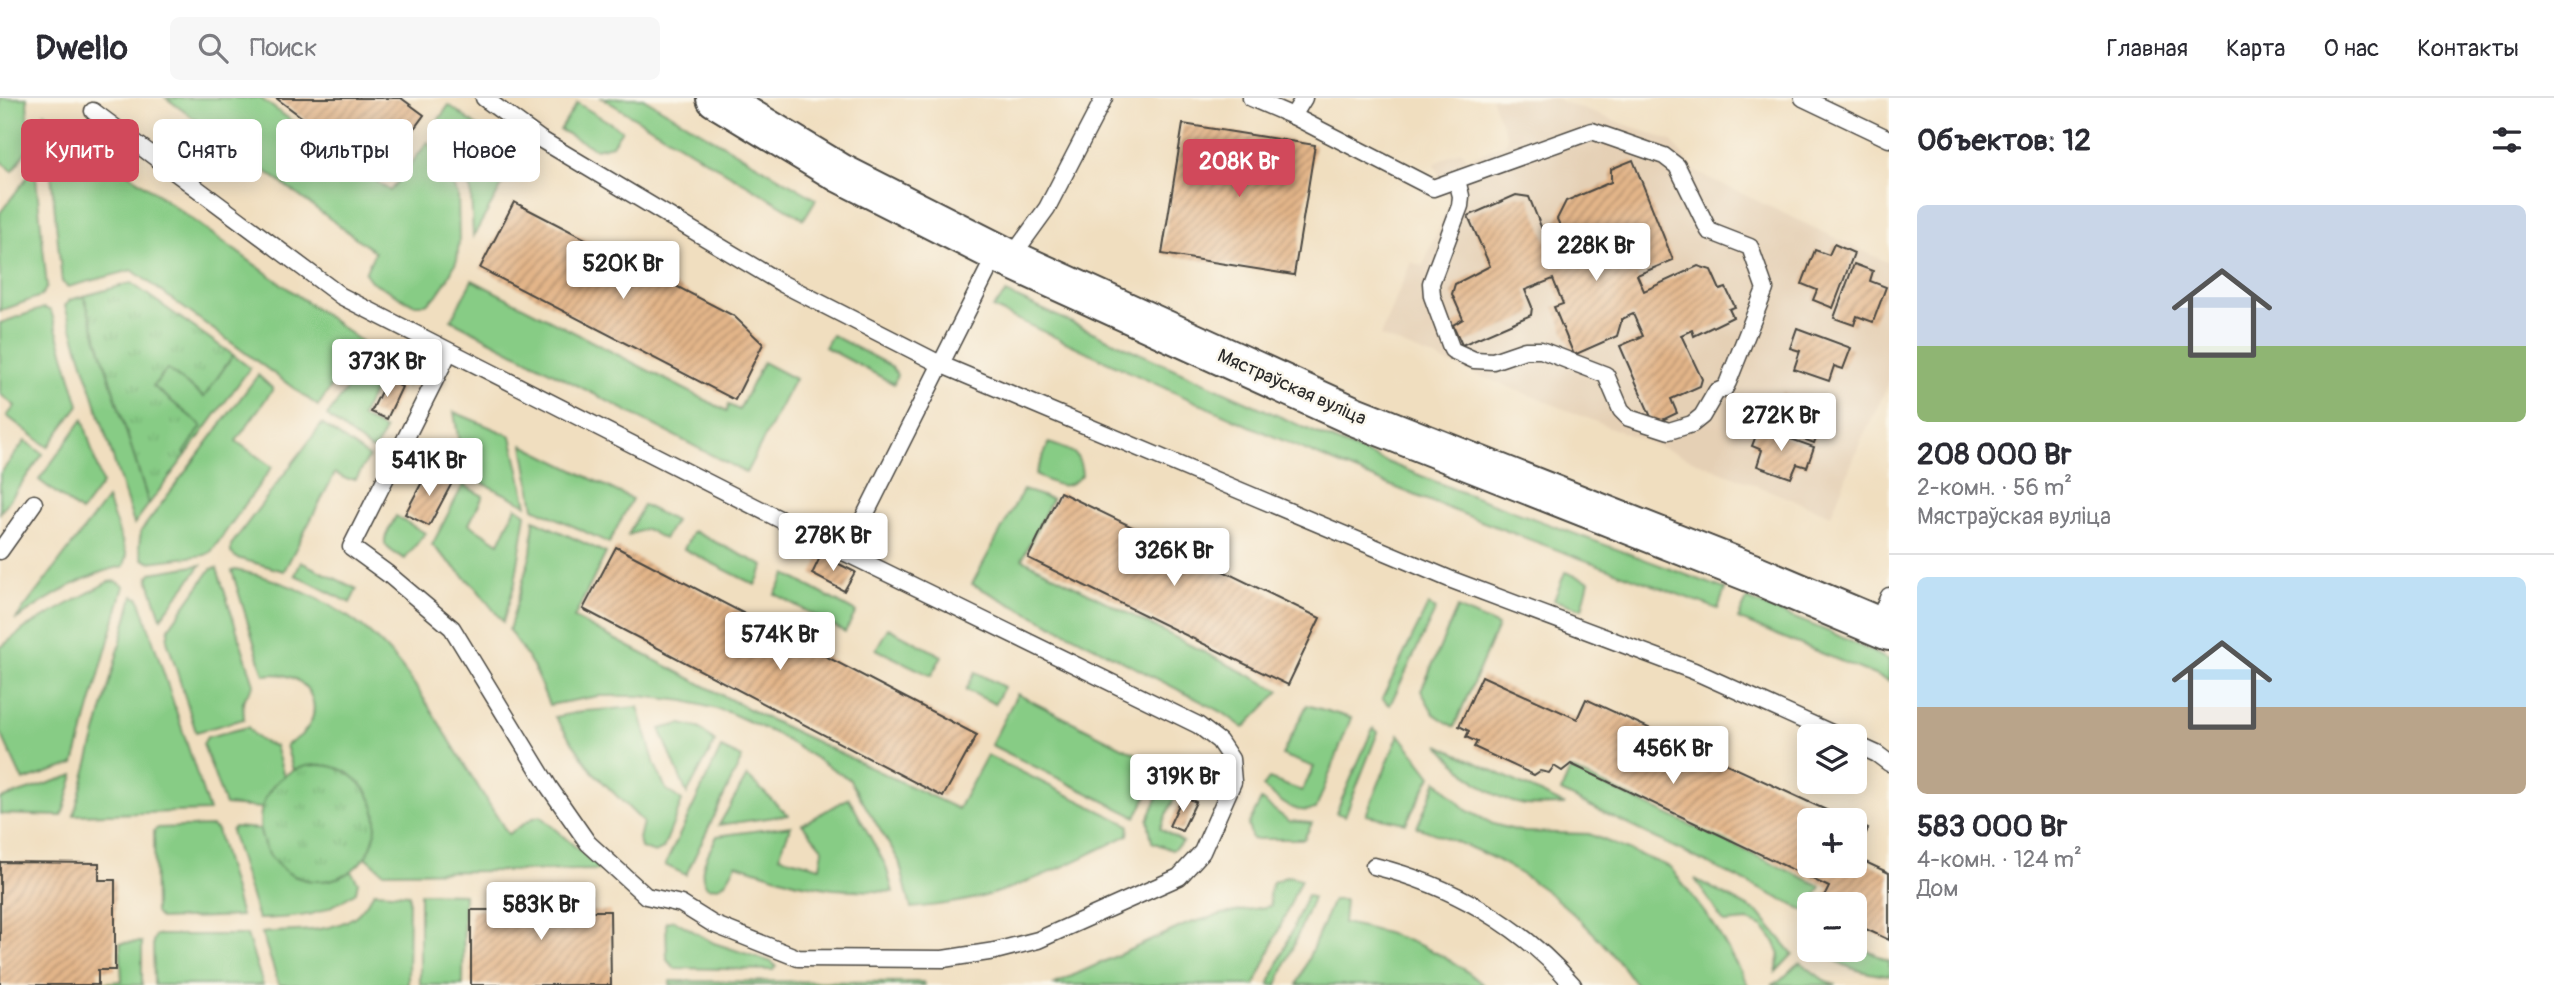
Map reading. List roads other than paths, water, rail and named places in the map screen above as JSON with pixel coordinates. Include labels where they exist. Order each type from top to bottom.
[{"type":"street","name":"Мястраўская вуліца","points":[[716,98],[840,173],[1004,256],[1354,416],[1885,617]]},
{"type":"lane","points":[[484,98],[540,139],[781,283],[942,365],[1452,580],[1693,671],[1811,724]]},
{"type":"lane","points":[[846,553],[942,365],[1004,256],[1047,208],[1104,98]]},
{"type":"lane","points":[[1251,98],[1293,116],[1433,188],[1592,131],[1664,156],[1677,166],[1709,231],[1750,247],[1765,289],[1728,382],[1712,397],[1702,416],[1692,424],[1669,431],[1629,418],[1621,410],[1606,376],[1541,350],[1525,350],[1493,361],[1474,360],[1452,350],[1432,296],[1431,283],[1460,205],[1457,180]]},
{"type":"lane","points":[[1293,116],[1304,98]]},
{"type":"lane","points":[[1803,98],[1889,139]]},
{"type":"lane","points":[[93,111],[341,296],[846,553],[1198,725],[1219,741],[1231,760],[1233,782],[1202,852],[1179,877],[1038,940],[995,951],[943,959],[798,958],[713,924],[681,904],[646,896],[588,843],[549,787],[452,628],[351,547],[449,352]]},
{"type":"lane","points":[[0,551],[34,503]]},
{"type":"lane","points":[[1867,749],[1889,763]]},
{"type":"lane","points":[[1374,866],[1408,874],[1458,896],[1496,917],[1553,962],[1573,985]]}]
